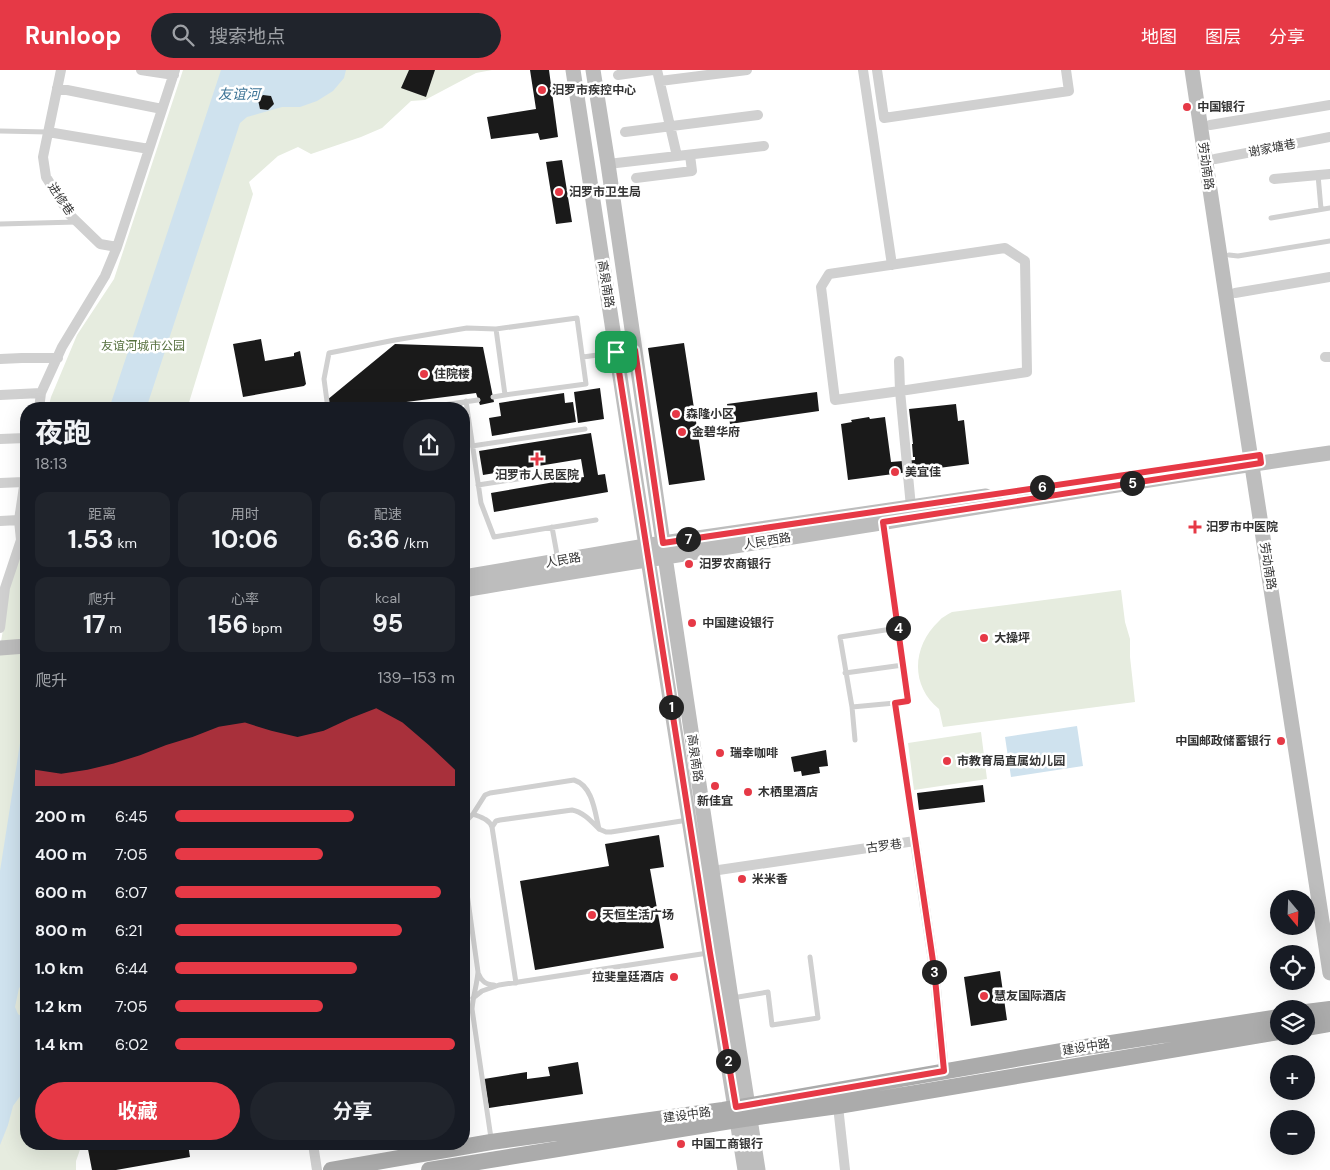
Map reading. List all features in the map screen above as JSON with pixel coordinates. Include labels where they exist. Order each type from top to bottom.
[{"type":"main road","points":[[1315,1011],[1330,1009]]},
{"type":"main road","name":"建设中路","points":[[429,1170],[724,1123],[743,1113],[944,1071],[1270,1018]]},
{"type":"main road","points":[[1315,1026],[1330,1024]]},
{"type":"main road","name":"建设中路","points":[[470,1146],[723,1110],[743,1113],[838,1106],[1270,1034]]},
{"type":"main road","name":"建设中路","points":[[331,1170],[445,1150]]},
{"type":"street","name":"进修巷","points":[[61,70],[43,157],[46,177],[70,215],[77,222],[100,244],[116,246]]},
{"type":"street","points":[[40,402],[41,394],[62,347],[105,276],[174,72],[141,70]]},
{"type":"street","name":"高泉南路","points":[[573,70],[710,953],[743,1113]]},
{"type":"street","name":"高泉南路","points":[[593,70],[731,998],[743,1113]]},
{"type":"street","points":[[618,75],[653,70]]},
{"type":"street","points":[[657,70],[677,156]]},
{"type":"street","points":[[660,80],[747,70]]},
{"type":"street","points":[[863,70],[892,265]]},
{"type":"street","points":[[877,70],[884,118],[1069,91],[1066,70]]},
{"type":"street","name":"劳动南路","points":[[1192,70],[1256,460],[1302,717],[1330,910]]},
{"type":"street","name":"劳动南路","points":[[1202,70],[1235,292],[1256,460],[1330,973]]},
{"type":"street","points":[[57,88],[162,109]]},
{"type":"street","points":[[1210,126],[1330,105]]},
{"type":"street","points":[[625,132],[758,114]]},
{"type":"street","points":[[48,132],[149,149]]},
{"type":"street","name":"谢家塘巷","points":[[1215,159],[1330,137]]},
{"type":"street","points":[[608,164],[764,146]]},
{"type":"street","points":[[636,178],[692,171],[690,155]]},
{"type":"street","points":[[1274,179],[1330,174]]},
{"type":"street","points":[[1006,248],[1025,261],[1027,372],[835,400],[821,287],[829,274],[892,265],[1006,248]]},
{"type":"street","points":[[1235,292],[1330,277]]},
{"type":"street","points":[[0,359],[58,358]]},
{"type":"street","points":[[899,361],[900,392],[911,507]]},
{"type":"street","points":[[0,395],[41,394]]},
{"type":"street","points":[[0,439],[20,438]]},
{"type":"street","name":"人民西路","points":[[664,550],[1256,460],[1330,445]]},
{"type":"street","name":"人民西路","points":[[882,517],[911,507],[1256,460],[1330,454]]},
{"type":"street","points":[[0,483],[20,479]]},
{"type":"street","points":[[20,513],[20,530]]},
{"type":"street","points":[[0,521],[19,520]]},
{"type":"street","points":[[11,640],[5,588],[20,543]]},
{"type":"street","name":"人民路","points":[[470,576],[558,561],[664,550]]},
{"type":"street","name":"人民路","points":[[470,589],[647,552]]},
{"type":"street","name":"古罗巷","points":[[712,871],[915,841],[934,968],[944,1071]]},
{"type":"street","points":[[838,1106],[845,1170]]},
{"type":"street","points":[[743,1113],[745,1170]]},
{"type":"street","points":[[743,1113],[758,1170]]},
{"type":"street","points":[[314,1150],[317,1170]]},
{"type":"lane","points":[[0,131],[48,132]]},
{"type":"lane","points":[[1318,175],[1321,209]]},
{"type":"lane","points":[[1271,218],[1330,208]]},
{"type":"lane","points":[[0,224],[77,222]]},
{"type":"lane","points":[[1229,255],[1238,256],[1330,241]]},
{"type":"lane","points":[[327,402],[324,379],[329,353],[467,328],[496,329],[577,318],[586,384],[493,397]]},
{"type":"lane","points":[[496,329],[505,395]]},
{"type":"lane","points":[[582,357],[635,350]]},
{"type":"lane","points":[[460,402],[478,400]]},
{"type":"lane","points":[[472,446],[585,429]]},
{"type":"lane","points":[[470,431],[480,503],[494,537],[596,520]]},
{"type":"lane","points":[[478,485],[575,470]]},
{"type":"lane","points":[[852,707],[908,701],[882,517]]},
{"type":"lane","points":[[552,527],[558,561]]},
{"type":"lane","points":[[855,740],[852,707],[840,637],[898,628]]},
{"type":"lane","points":[[845,673],[903,665]]},
{"type":"lane","points":[[895,703],[915,841]]},
{"type":"lane","points":[[470,816],[484,795],[574,780],[584,786],[592,800],[600,829]]},
{"type":"lane","points":[[486,820],[500,820],[572,810],[582,814],[600,829],[611,832],[689,820]]},
{"type":"lane","points":[[474,812],[490,822],[492,827],[516,983]]},
{"type":"lane","points":[[492,827],[496,821],[500,820]]},
{"type":"lane","points":[[470,915],[478,972],[472,998],[472,1009],[491,1142]]},
{"type":"lane","points":[[478,972],[481,979],[491,986],[710,953]]},
{"type":"lane","points":[[731,998],[768,992],[772,1025],[818,1018],[810,958]]},
{"type":"lane","points":[[472,998],[482,990],[499,985]]},
{"type":"green space","name":"友谊河城市公园","points":[[183,70],[492,70],[476,73],[425,100],[411,101],[382,128],[361,137],[311,154],[298,147],[278,156],[249,182],[253,194],[189,402],[50,402],[77,335],[114,279]]},
{"type":"green space","points":[[20,552],[20,1150],[80,1150],[76,1161],[76,1170],[0,1170],[0,647],[8,589]]},
{"type":"green space","points":[[1121,590],[1125,622],[1130,639],[1135,702],[943,727],[939,709],[923,689],[919,678],[918,666],[919,654],[924,642],[930,631],[942,618],[952,612]]},
{"type":"green space","points":[[981,732],[987,779],[914,790],[908,743]]},
{"type":"water","name":"友谊河","points":[[221,70],[346,70],[344,78],[333,91],[317,101],[300,107],[282,107],[247,117],[240,123],[148,402],[111,402]]},
{"type":"water","points":[[1077,726],[1083,766],[1011,777],[1005,737]]},
{"type":"water","points":[[20,743],[20,987],[15,1007],[20,1016],[20,1096],[13,1106],[0,1145],[0,871]]},
{"type":"building","points":[[409,70],[435,70],[426,97],[401,88]]},
{"type":"building","name":"汨罗市疾控中心","points":[[530,70],[549,70],[558,137],[540,140],[538,133],[491,139],[487,117],[536,109]]},
{"type":"building","points":[[263,95],[271,96],[274,104],[268,110],[260,109],[258,100]]},
{"type":"building","name":"汨罗市卫生局","points":[[562,160],[572,222],[556,224],[546,162]]},
{"type":"building","points":[[261,339],[265,361],[294,356],[294,353],[300,351],[306,384],[304,386],[243,397],[233,344]]},
{"type":"building","name":"森隆小区","points":[[684,343],[705,480],[669,485],[648,348]]},
{"type":"building","name":"住院楼","points":[[395,344],[483,347],[494,402],[480,405],[476,393],[406,402],[329,402],[327,400]]},
{"type":"building","points":[[600,388],[604,419],[578,423],[574,392]]},
{"type":"building","points":[[817,392],[819,411],[730,424],[727,404]]},
{"type":"building","points":[[564,393],[565,403],[573,402],[576,422],[492,436],[489,418],[501,416],[499,403]]},
{"type":"building","points":[[956,404],[958,421],[964,420],[969,464],[848,480],[841,424],[869,417],[870,419],[885,417],[891,462],[915,460],[915,457],[913,457],[909,409]]},
{"type":"building","points":[[591,433],[598,475],[605,474],[608,492],[494,512],[491,493],[584,477],[581,459],[483,475],[479,451]]},
{"type":"building","points":[[826,750],[828,766],[819,767],[820,773],[802,776],[801,771],[794,772],[791,757]]},
{"type":"building","points":[[983,785],[985,802],[919,810],[917,793]]},
{"type":"building","name":"天恒生活广场","points":[[659,835],[664,867],[650,869],[664,948],[535,970],[520,881],[609,866],[605,844]]},
{"type":"building","points":[[1000,971],[1007,1020],[971,1026],[964,977]]},
{"type":"building","points":[[578,1062],[583,1094],[489,1108],[484,1079],[527,1072],[527,1079],[550,1076],[548,1067]]},
{"type":"building","points":[[88,1150],[189,1150],[190,1157],[116,1170],[92,1170]]},
{"type":"place","name":"汨罗市疾控中心","points":[[542,90]]},
{"type":"place","name":"中国银行","points":[[1187,107]]},
{"type":"place","name":"汨罗市卫生局","points":[[559,192]]},
{"type":"place","name":"住院楼","points":[[424,374]]},
{"type":"place","name":"森隆小区","points":[[676,414]]},
{"type":"place","name":"金碧华府","points":[[682,432]]},
{"type":"place","name":"汨罗市人民医院","points":[[537,459]]},
{"type":"place","name":"美宜佳","points":[[895,472]]},
{"type":"place","name":"汨罗市中医院","points":[[1195,527]]},
{"type":"place","name":"汨罗农商银行","points":[[689,564]]},
{"type":"place","name":"中国建设银行","points":[[692,623]]},
{"type":"place","name":"大操坪","points":[[984,638]]},
{"type":"place","name":"中国邮政储蓄银行","points":[[1281,741]]},
{"type":"place","name":"瑞幸咖啡","points":[[720,753]]},
{"type":"place","name":"市教育局直属幼儿园","points":[[947,761]]},
{"type":"place","name":"新佳宜","points":[[715,786]]},
{"type":"place","name":"木栖里酒店","points":[[748,792]]},
{"type":"place","name":"米米香","points":[[742,879]]},
{"type":"place","name":"天恒生活广场","points":[[592,915]]},
{"type":"place","name":"拉斐皇廷酒店","points":[[674,977]]},
{"type":"place","name":"慧友国际酒店","points":[[984,996]]},
{"type":"place","name":"中国工商银行","points":[[681,1144]]},
{"type":"route","points":[[635,350],[663,543],[1260,455],[1261,463],[883,522],[908,701],[895,703],[934,968],[944,1071],[736,1107],[710,953],[616,352],[635,350]]}]
